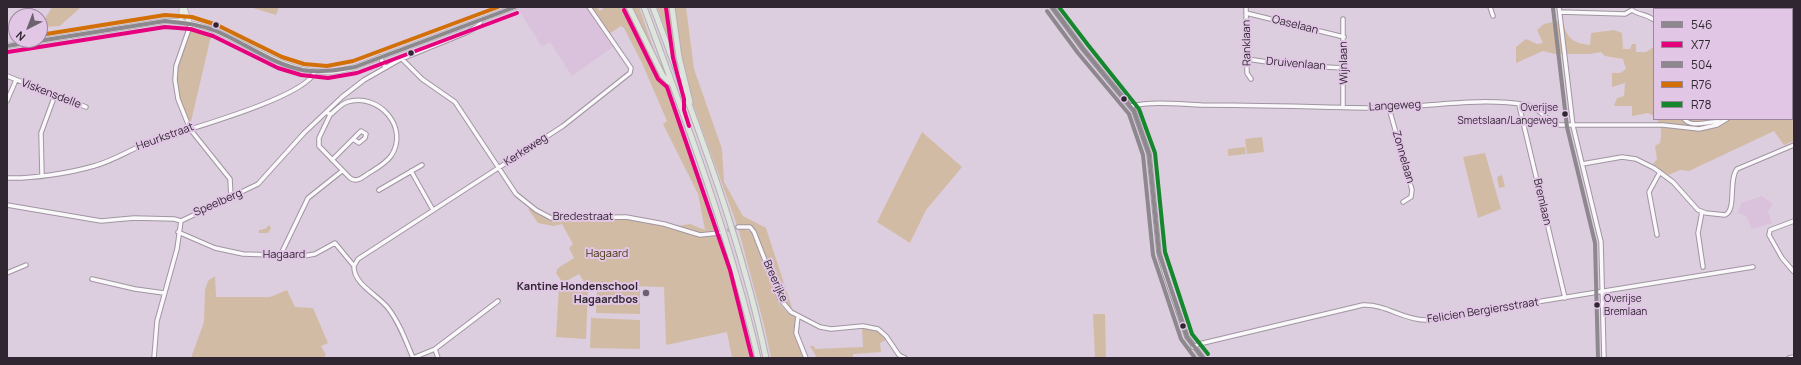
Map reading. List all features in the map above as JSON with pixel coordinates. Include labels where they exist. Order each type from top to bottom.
[{"type":"highway","points":[[629,7],[663,76],[672,84]]},
{"type":"highway","points":[[644,7],[736,268],[758,358]]},
{"type":"highway","points":[[653,7],[690,109],[744,268],[766,358]]},
{"type":"highway","points":[[672,7],[679,57],[690,98],[690,109]]},
{"type":"main road","points":[[180,21],[183,7]]},
{"type":"main road","points":[[183,7],[189,22]]},
{"type":"main road","points":[[7,46],[164,21],[180,21],[189,22],[217,31],[287,66],[315,72],[340,71],[514,7]]},
{"type":"street","name":"Kerkeweg","points":[[354,266],[358,259],[563,126],[631,71],[631,68],[589,7]]},
{"type":"street","points":[[1052,7],[1083,49],[1131,106],[1142,130],[1149,154],[1159,253],[1187,337],[1202,358]]},
{"type":"street","name":"Ranklaan","points":[[1246,7],[1248,59],[1247,73],[1251,79]]},
{"type":"street","points":[[1490,7],[1493,16]]},
{"type":"street","points":[[1559,7],[1573,126],[1601,242],[1604,358]]},
{"type":"street","points":[[1560,12],[1625,14],[1632,8],[1636,13],[1649,16],[1653,19]]},
{"type":"street","name":"Oaselaan","points":[[1246,13],[1344,36]]},
{"type":"street","name":"Wijnlaan","points":[[1343,18],[1344,107]]},
{"type":"street","name":"Speelberg","points":[[7,205],[87,220],[101,221],[142,218],[174,219],[181,221],[231,198],[263,180],[293,144],[331,108],[364,80],[385,67],[402,59],[468,32],[479,25],[481,19]]},
{"type":"street","points":[[189,22],[190,26],[178,55],[175,75],[178,99],[190,129],[228,176],[231,182],[231,198]]},
{"type":"street","points":[[380,57],[385,67]]},
{"type":"street","name":"Bredestraat","points":[[402,59],[422,79],[446,94],[454,102],[521,199],[536,210],[551,218],[626,217],[664,224],[700,235],[719,233]]},
{"type":"street","name":"Druivenlaan","points":[[1248,59],[1288,65],[1344,68]]},
{"type":"street","name":"Heurkstraat","points":[[7,178],[42,175],[95,166],[124,152],[278,98],[308,81],[315,72]]},
{"type":"street","name":"Viskensdelle","points":[[7,76],[86,107]]},
{"type":"street","points":[[7,101],[16,80]]},
{"type":"street","points":[[42,175],[41,132],[55,95]]},
{"type":"street","points":[[359,100],[372,103],[388,114],[393,120],[397,136],[391,155],[379,167],[357,181],[350,178],[342,171],[321,149],[318,142],[330,115],[334,112],[348,102],[359,100]]},
{"type":"street","name":"Langeweg","points":[[1131,106],[1244,105],[1389,108],[1473,102],[1519,105],[1534,108],[1556,124],[1573,126],[1668,125],[1694,130],[1709,128],[1725,120]]},
{"type":"street","name":"Bremlaan","points":[[1519,105],[1565,298]]},
{"type":"street","points":[[331,108],[334,112]]},
{"type":"street","name":"Zonnelaan","points":[[1389,108],[1412,190],[1411,197],[1403,202]]},
{"type":"street","points":[[327,112],[330,115]]},
{"type":"street","points":[[1685,120],[1687,122],[1699,124],[1721,122]]},
{"type":"street","points":[[332,160],[353,139]]},
{"type":"street","points":[[1582,164],[1628,157],[1643,162],[1660,172],[1702,212],[1728,214],[1731,209],[1734,175],[1737,169],[1794,145]]},
{"type":"street","points":[[379,190],[422,165]]},
{"type":"street","points":[[280,256],[308,198],[342,171]]},
{"type":"street","points":[[410,172],[433,210]]},
{"type":"street","points":[[1657,236],[1649,192],[1660,172]]},
{"type":"street","points":[[1702,212],[1698,233],[1703,266]]},
{"type":"street","points":[[154,358],[157,321],[177,249],[178,232],[181,221]]},
{"type":"street","points":[[1794,221],[1769,232],[1782,258],[1794,272]]},
{"type":"street","name":"Breerijke","points":[[738,227],[750,227],[754,232],[780,299],[784,305],[813,325],[825,328],[863,326],[878,329],[886,336],[896,352],[903,358]]},
{"type":"street","name":"Hagaard","points":[[178,232],[215,248],[243,254],[280,256],[309,255],[335,243],[354,266],[354,270],[359,280],[383,302],[393,314],[412,358],[435,349],[498,301]]},
{"type":"street","points":[[7,273],[26,265]]},
{"type":"street","name":"Felicien Bergiersstraat","points":[[1193,347],[1199,344],[1363,305],[1381,307],[1414,319],[1425,320],[1753,267]]},
{"type":"street","points":[[92,279],[136,289],[164,293]]},
{"type":"street","points":[[798,316],[796,333],[806,358]]},
{"type":"street","points":[[435,349],[438,358]]},
{"type":"street","points":[[1789,358],[1794,357]]},
{"type":"shaded area","points":[[524,7],[587,7],[613,47],[572,76],[550,42],[542,47],[518,9]]},
{"type":"shaded area","points":[[1762,196],[1773,204],[1768,212],[1772,223],[1752,229],[1746,216],[1738,213],[1741,203]]},
{"type":"green space","points":[[52,7],[81,7],[60,26],[48,27],[48,14]]},
{"type":"green space","points":[[250,7],[279,7],[276,15]]},
{"type":"green space","points":[[597,7],[600,11],[605,7],[625,7],[661,77],[718,230],[704,235],[677,226],[690,224],[705,230],[698,194],[663,124],[667,121],[642,63],[624,28],[621,26],[609,34],[592,8]]},
{"type":"green space","points":[[630,7],[639,7],[655,53],[654,53]]},
{"type":"green space","points":[[657,7],[671,7],[678,58],[676,59]]},
{"type":"green space","points":[[674,7],[686,7],[694,69],[722,149],[724,182],[743,216],[766,228],[793,311],[784,303],[779,294],[752,227],[737,225],[689,93],[681,55]]},
{"type":"green space","points":[[1562,20],[1568,35],[1578,43],[1590,45],[1591,33],[1614,30],[1622,33],[1623,49],[1630,49],[1632,44],[1636,44],[1636,52],[1646,52],[1653,48],[1653,116],[1648,113],[1632,116],[1632,106],[1614,106],[1617,98],[1624,96],[1625,83],[1612,87],[1612,73],[1620,73],[1626,69],[1623,59],[1605,56],[1601,52],[1589,54],[1555,54],[1543,51],[1516,63],[1516,47],[1526,39],[1537,44],[1543,43],[1537,30],[1544,24]]},
{"type":"green space","points":[[191,27],[211,36],[190,126],[176,86],[176,72],[182,49]]},
{"type":"green space","points":[[1794,93],[1794,141],[1784,145],[1774,131],[1689,171],[1680,170],[1668,175],[1653,164],[1657,159],[1655,146],[1660,143],[1660,125],[1658,120],[1793,120]]},
{"type":"green space","points":[[922,132],[962,167],[926,210],[910,243],[877,222]]},
{"type":"green space","points":[[1262,137],[1264,152],[1247,154],[1245,139]]},
{"type":"green space","points":[[1245,147],[1246,154],[1228,156],[1228,149]]},
{"type":"green space","points":[[1485,153],[1501,209],[1478,218],[1463,157]]},
{"type":"green space","points":[[1502,175],[1505,187],[1499,188],[1497,177]]},
{"type":"green space","points":[[531,208],[551,219],[579,217],[627,219],[676,228],[702,237],[719,234],[742,311],[752,358],[732,358],[727,332],[666,345],[664,287],[586,285],[579,274],[563,283],[556,273],[558,268],[574,258],[569,248],[573,244],[562,224],[553,226],[538,223],[528,209]]},
{"type":"green space","points":[[269,225],[271,228],[268,233],[259,233],[259,230],[265,229]]},
{"type":"green space","points":[[738,228],[753,232],[778,302],[786,311],[795,317],[795,335],[804,358],[771,358],[764,325]]},
{"type":"green space","points":[[215,276],[216,297],[270,297],[287,290],[295,307],[313,308],[328,343],[321,346],[326,355],[323,358],[191,358],[204,322],[205,290],[208,281]]},
{"type":"green space","points":[[559,287],[588,288],[586,339],[556,337]]},
{"type":"green space","points":[[597,288],[640,289],[640,314],[596,313]]},
{"type":"green space","points":[[1093,314],[1105,314],[1106,358],[1095,358]]},
{"type":"green space","points":[[591,318],[640,320],[640,349],[590,348]]},
{"type":"green space","points":[[862,328],[876,330],[884,337],[886,340],[880,343],[881,352],[853,354],[853,358],[817,358],[810,346],[814,346],[815,349],[863,347]]},
{"type":"tunnel","points":[[722,232],[738,227]]},
{"type":"transit line","name":"R76","points":[[48,34],[165,15],[192,17],[217,25],[282,57],[304,64],[327,66],[353,61],[498,7]]},
{"type":"transit line","name":"546","points":[[7,46],[165,21],[191,24],[210,29],[227,36],[269,58],[292,67],[310,71],[329,71],[355,67],[515,7]]},
{"type":"transit line","name":"546","points":[[1052,7],[1083,49],[1134,111],[1149,154],[1159,253],[1187,337],[1203,358]]},
{"type":"transit line","name":"R78","points":[[1059,7],[1139,109],[1155,153],[1165,252],[1192,334],[1208,354]]},
{"type":"transit line","name":"X77","points":[[666,8],[673,58],[684,99],[684,110],[689,126]]},
{"type":"transit line","name":"504","points":[[1553,8],[1567,127],[1595,243],[1598,358]]},
{"type":"transit line","name":"X77","points":[[624,10],[658,79],[667,87],[730,270],[752,358]]},
{"type":"transit line","name":"504","points":[[1047,11],[1078,53],[1129,114],[1143,155],[1153,255],[1181,339],[1195,358]]},
{"type":"transit line","name":"X77","points":[[8,52],[165,27],[190,29],[213,36],[278,68],[301,75],[328,78],[357,73],[517,13]]},
{"type":"place","name":"Overijse Smetslaan/Langeweg","points":[[1565,114]]},
{"type":"place","name":"Kantine Hondenschool Hagaardbos","points":[[646,293]]},
{"type":"place","name":"Overijse Bremlaan","points":[[1597,305]]}]
